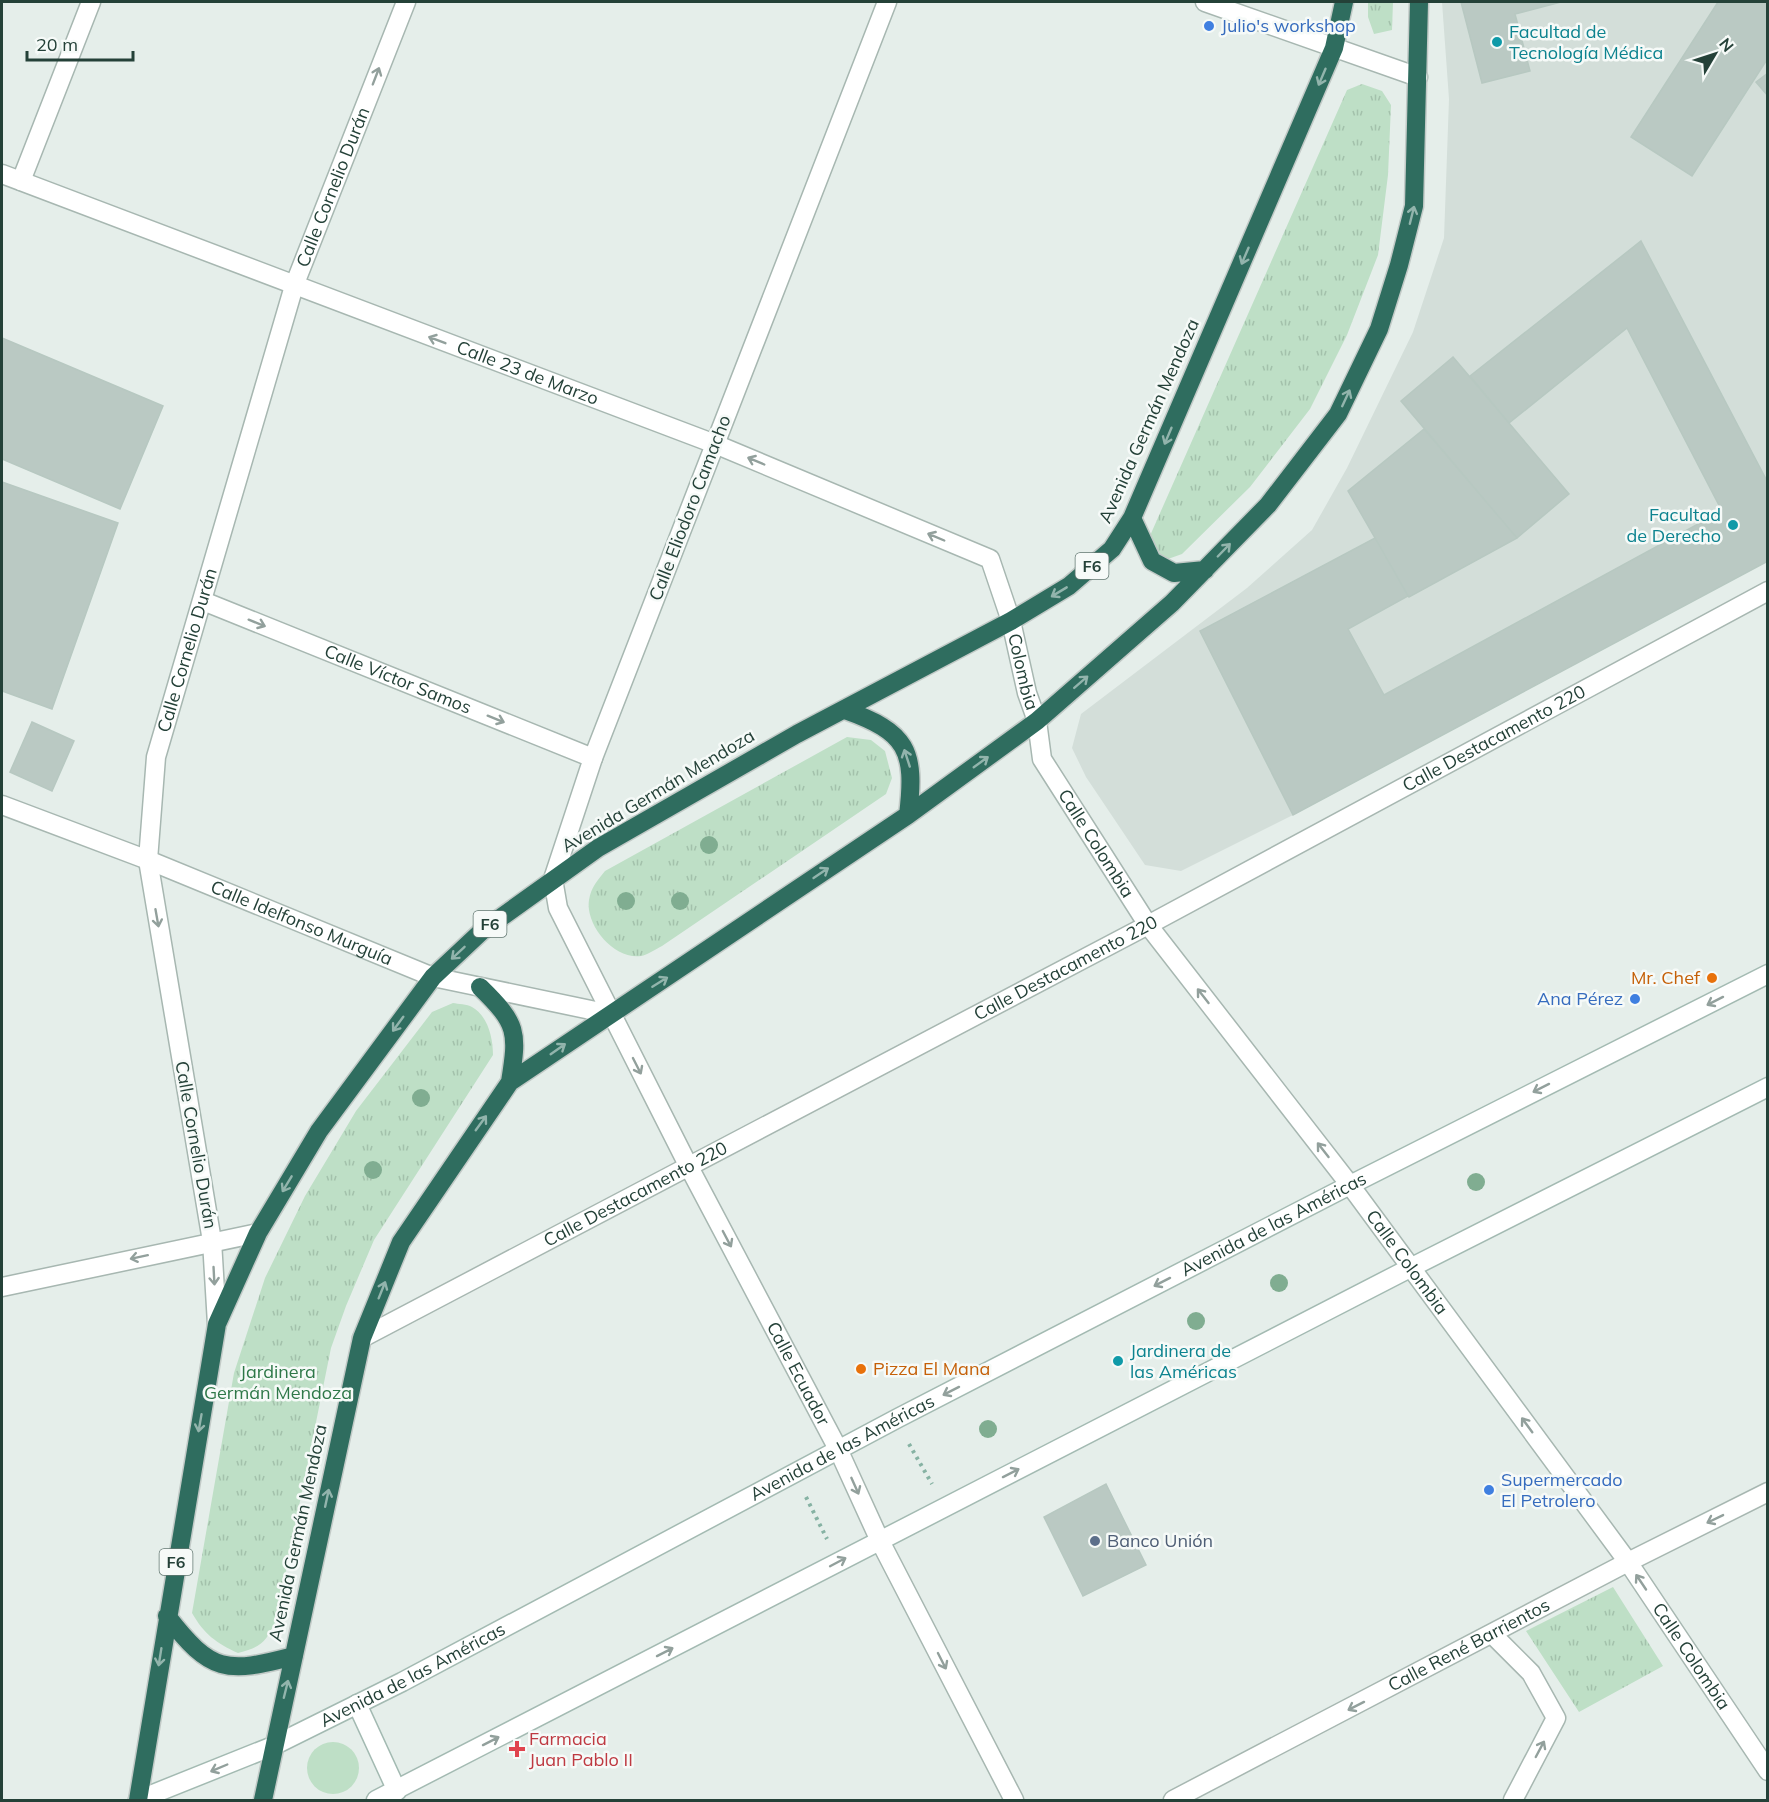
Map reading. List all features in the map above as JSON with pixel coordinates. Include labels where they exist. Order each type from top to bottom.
[{"type":"highway","name":"Avenida Germán Mendoza","points":[[138,1800],[217,1324],[258,1233],[319,1131],[433,977],[482,931],[598,848],[845,710],[1011,621],[1078,578],[1112,549],[1132,518],[1334,48],[1344,2]]},
{"type":"highway","name":"Avenida Germán Mendoza","points":[[263,1800],[362,1338],[401,1242],[510,1082],[908,815],[1037,721],[1172,603],[1268,505],[1338,414],[1379,329],[1414,206],[1419,2]]},
{"type":"highway","points":[[1132,518],[1152,561],[1174,573],[1204,570]]},
{"type":"highway","points":[[845,710],[890,730],[908,753],[912,781],[908,815]]},
{"type":"highway","points":[[480,987],[499,1005],[514,1029],[516,1046],[510,1082]]},
{"type":"highway","points":[[167,1616],[192,1648],[213,1663],[238,1668],[294,1656]]},
{"type":"street","points":[[21,181],[91,2]]},
{"type":"street","name":"Calle Cornelio Durán","points":[[217,1324],[212,1241],[148,860],[156,758],[294,286],[406,2]]},
{"type":"street","name":"Calle Eliodoro Camacho","points":[[610,1014],[558,908],[553,879],[593,758],[887,2]]},
{"type":"street","points":[[1205,2],[1418,77]]},
{"type":"street","name":"Calle 23 de Marzo","points":[[2,174],[715,444],[990,559],[1011,621]]},
{"type":"street","name":"Calle Destacamento 220","points":[[362,1338],[1148,925],[1767,591]]},
{"type":"street","name":"Calle Víctor Samos","points":[[203,601],[593,758]]},
{"type":"street","name":"Colombia","points":[[1011,621],[1027,693],[1037,721]]},
{"type":"street","name":"Calle Colombia","points":[[1037,721],[1042,759],[1148,925],[1412,1267],[1628,1562],[1767,1771]]},
{"type":"street","name":"Calle Idelfonso Murguía","points":[[2,805],[148,860],[433,977],[610,1014]]},
{"type":"street","name":"Avenida de las Américas","points":[[138,1800],[273,1746],[357,1704],[838,1449],[1350,1185],[1767,974]]},
{"type":"street","name":"Calle Ecuador","points":[[610,1014],[838,1449],[880,1540],[1014,1800]]},
{"type":"street","points":[[376,1800],[1767,1087]]},
{"type":"street","points":[[2,1287],[258,1233]]},
{"type":"street","name":"Calle René Barrientos","points":[[1173,1800],[1493,1635],[1628,1562],[1767,1492]]},
{"type":"street","points":[[1493,1635],[1532,1673],[1556,1718],[1513,1800]]},
{"type":"street","points":[[357,1704],[397,1791]]},
{"type":"path","points":[[898,1418],[906,1440],[935,1488],[934,1496],[942,1509]]},
{"type":"path","points":[[791,1474],[797,1487],[805,1494],[826,1538],[827,1550],[834,1564]]},
{"type":"shaded area","points":[[1442,2],[1767,2],[1767,561],[1293,815],[1181,871],[1145,865],[1086,777],[1072,748],[1081,714],[1247,588],[1312,530],[1347,468],[1413,332],[1444,238],[1449,99]]},
{"type":"green space","points":[[1368,2],[1393,2],[1392,30],[1374,34],[1368,17]]},
{"type":"green space","points":[[1362,84],[1382,91],[1391,105],[1388,175],[1378,255],[1347,335],[1310,409],[1250,487],[1182,554],[1168,559],[1156,552],[1149,538],[1347,90]]},
{"type":"green space","points":[[847,737],[871,740],[885,751],[892,778],[886,794],[649,953],[631,956],[612,947],[603,939],[592,920],[589,900],[593,887],[605,871]]},
{"type":"green space","name":"Jardinera Germán Mendoza","points":[[453,1003],[470,1006],[482,1016],[491,1035],[493,1055],[374,1240],[331,1348],[276,1620],[269,1634],[258,1646],[238,1653],[211,1637],[192,1613],[234,1373],[265,1278],[305,1196],[356,1111],[432,1012]]},
{"type":"green space","points":[[1613,1587],[1663,1666],[1579,1712],[1526,1631]]},
{"type":"green space","points":[[328,1742],[338,1742],[352,1749],[359,1768],[352,1787],[338,1794],[328,1794],[318,1790],[311,1783],[307,1773],[307,1763],[311,1753],[318,1746]]},
{"type":"building","name":"Facultad de Tecnología Médica","points":[[1461,2],[1561,2],[1515,14],[1530,71],[1482,83]]},
{"type":"building","points":[[1718,2],[1768,2],[1768,58],[1692,176],[1631,137]]},
{"type":"building","points":[[1768,73],[1768,96],[1756,82]]},
{"type":"building","name":"Facultad de Derecho","points":[[1641,241],[1768,483],[1768,561],[1293,815],[1200,631],[1375,538],[1408,596],[1348,629],[1384,695],[1722,511],[1627,328],[1509,423],[1470,376]]},
{"type":"building","points":[[2,338],[163,406],[120,509],[2,459]]},
{"type":"building","points":[[1453,357],[1569,494],[1517,538],[1401,401]]},
{"type":"building","points":[[1424,429],[1517,538],[1409,597],[1348,491]]},
{"type":"building","points":[[2,482],[118,523],[52,709],[2,691]]},
{"type":"building","points":[[32,722],[74,741],[52,791],[10,772]]},
{"type":"building","name":"Banco Unión","points":[[1106,1484],[1146,1565],[1083,1596],[1044,1517]]},
{"type":"place","name":"Julio's workshop","points":[[1209,26]]},
{"type":"place","name":"Facultad de Tecnología Médica","points":[[1497,42]]},
{"type":"place","name":"Facultad de Derecho","points":[[1733,525]]},
{"type":"place","name":"Mr. Chef","points":[[1712,978]]},
{"type":"place","name":"Ana Pérez","points":[[1635,999]]},
{"type":"place","name":"Jardinera de las Américas","points":[[1118,1361]]},
{"type":"place","name":"Pizza El Mana","points":[[861,1369]]},
{"type":"place","name":"Supermercado El Petrolero","points":[[1489,1490]]},
{"type":"place","name":"Banco Unión","points":[[1095,1541]]},
{"type":"place","name":"Farmacia Juan Pablo II","points":[[517,1749]]}]
